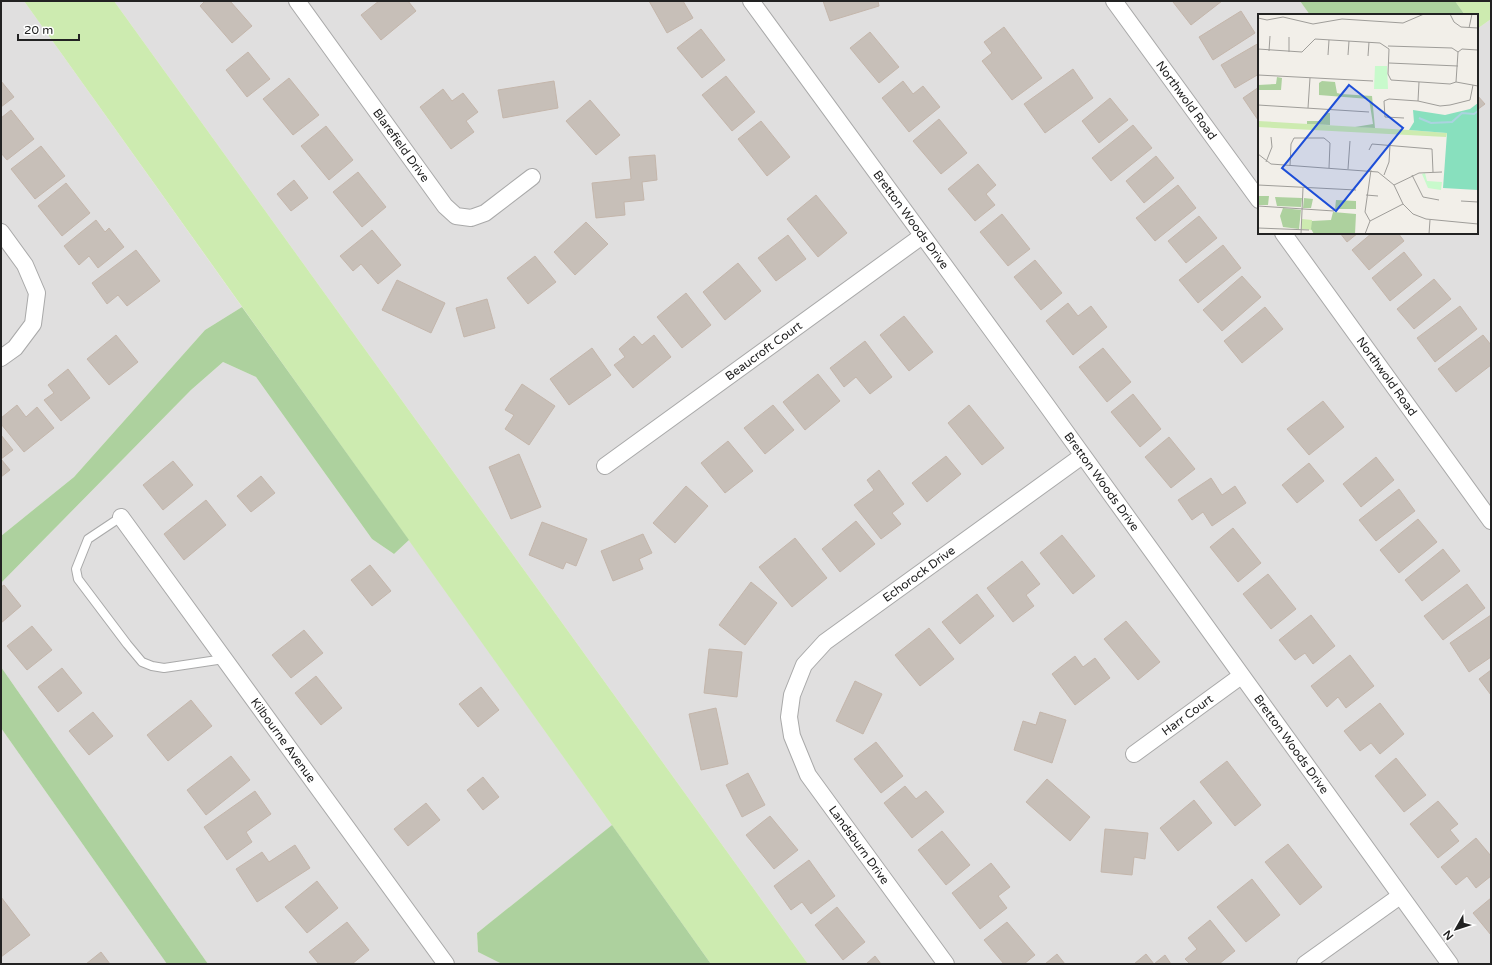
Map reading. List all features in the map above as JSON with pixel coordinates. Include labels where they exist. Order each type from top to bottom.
[{"type":"street","name":"Blarefield Drive","points":[[297,1],[445,206],[456,216],[471,218],[485,212],[532,177]]},
{"type":"street","name":"Bretton Woods Drive","points":[[751,1],[1450,964]]},
{"type":"street","name":"Northwold Road","points":[[1114,1],[1258,199]]},
{"type":"street","points":[[1,232],[25,265],[37,294],[33,324],[15,348],[1,358]]},
{"type":"street","name":"Northwold Road","points":[[1284,234],[1491,520]]},
{"type":"street","name":"Beaucroft Court","points":[[605,466],[922,236]]},
{"type":"street","name":"Echorock Drive","points":[[789,717],[792,694],[804,665],[825,642],[1082,456]]},
{"type":"street","name":"Kilbourne Avenue","points":[[121,517],[446,964]]},
{"type":"street","name":"Harr Court","points":[[1134,754],[1240,676]]},
{"type":"street","name":"Landsburn Drive","points":[[789,717],[792,736],[808,775],[946,964]]},
{"type":"street","points":[[1305,964],[1400,896]]},
{"type":"lane","points":[[121,517],[96,532],[88,539],[76,569],[78,579],[142,662],[152,666],[164,668],[224,659]]},
{"type":"shaded area","points":[[1,1],[24,1],[242,307],[205,330],[74,477],[1,536]]},
{"type":"shaded area","points":[[114,1],[1300,1],[1309,14],[1258,14],[1258,234],[1478,234],[1478,28],[1491,19],[1491,964],[808,964]]},
{"type":"shaded area","points":[[223,362],[256,377],[372,539],[394,554],[409,540],[612,825],[477,933],[478,952],[502,964],[208,964],[1,667],[1,583],[191,390]]},
{"type":"shaded area","points":[[1,728],[167,964],[1,964]]},
{"type":"green space","points":[[24,1],[114,1],[808,964],[711,964]]},
{"type":"green space","points":[[1300,1],[1455,1],[1464,14],[1309,14]]},
{"type":"green space","points":[[1455,1],[1491,1],[1491,19],[1478,28],[1478,14],[1464,14]]},
{"type":"green space","points":[[242,307],[409,540],[394,554],[372,539],[256,377],[223,362],[191,390],[1,583],[1,536],[74,477],[205,330]]},
{"type":"green space","points":[[1,667],[208,964],[167,964],[1,728]]},
{"type":"green space","points":[[612,825],[711,964],[502,964],[478,952],[477,933]]},
{"type":"building","points":[[205,1],[230,1],[252,26],[232,43],[200,6]]},
{"type":"building","points":[[379,1],[408,1],[416,11],[381,40],[361,15]]},
{"type":"building","points":[[649,1],[683,1],[693,18],[667,33]]},
{"type":"building","points":[[823,1],[878,1],[879,6],[830,21]]},
{"type":"building","points":[[1222,1],[1191,25],[1173,2]]},
{"type":"building","points":[[1241,11],[1255,33],[1213,60],[1199,37]]},
{"type":"building","points":[[1004,27],[1042,78],[1012,100],[982,61],[992,53],[984,42]]},
{"type":"building","points":[[701,29],[725,60],[702,78],[677,48]]},
{"type":"building","points":[[870,32],[899,67],[879,83],[850,48]]},
{"type":"building","points":[[1258,44],[1258,75],[1235,88],[1221,65]]},
{"type":"building","points":[[248,52],[270,79],[247,97],[226,70]]},
{"type":"building","points":[[1073,69],[1093,98],[1045,133],[1024,104]]},
{"type":"building","points":[[726,76],[755,112],[732,131],[702,95]]},
{"type":"building","points":[[289,78],[319,115],[293,135],[263,99]]},
{"type":"building","points":[[1,81],[14,97],[1,107]]},
{"type":"building","points":[[554,81],[558,108],[503,118],[498,90]]},
{"type":"building","points":[[903,81],[913,94],[923,86],[940,107],[909,132],[882,98]]},
{"type":"building","points":[[1258,88],[1258,120],[1243,98]]},
{"type":"building","points":[[443,89],[452,101],[463,93],[478,112],[466,121],[474,132],[451,149],[420,107]]},
{"type":"building","points":[[1478,96],[1485,104],[1478,109]]},
{"type":"building","points":[[1110,98],[1128,120],[1099,143],[1082,121]]},
{"type":"building","points":[[590,100],[620,135],[596,155],[566,121]]},
{"type":"building","points":[[11,110],[34,139],[7,160],[1,153],[1,118]]},
{"type":"building","points":[[939,119],[967,153],[941,174],[913,141]]},
{"type":"building","points":[[761,121],[790,157],[767,176],[738,139]]},
{"type":"building","points":[[1133,125],[1152,148],[1111,181],[1092,158]]},
{"type":"building","points":[[326,126],[353,160],[329,180],[301,146]]},
{"type":"building","points":[[41,146],[65,176],[35,199],[11,169]]},
{"type":"building","points":[[655,155],[657,180],[642,182],[644,200],[624,202],[625,215],[596,218],[592,183],[631,179],[629,157]]},
{"type":"building","points":[[1156,156],[1174,178],[1144,203],[1126,181]]},
{"type":"building","points":[[978,164],[996,185],[986,194],[995,205],[975,221],[948,189]]},
{"type":"building","points":[[358,172],[386,207],[362,227],[333,192]]},
{"type":"building","points":[[294,180],[308,198],[291,211],[277,194]]},
{"type":"building","points":[[66,183],[90,213],[62,236],[38,206]]},
{"type":"building","points":[[1178,185],[1196,208],[1155,241],[1136,218]]},
{"type":"building","points":[[816,195],[847,233],[818,257],[787,219]]},
{"type":"building","points":[[1002,214],[1030,249],[1008,266],[980,232]]},
{"type":"building","points":[[1199,216],[1217,238],[1186,263],[1168,241]]},
{"type":"building","points":[[96,220],[105,232],[109,228],[124,247],[98,268],[89,256],[79,265],[64,246]]},
{"type":"building","points":[[586,222],[608,244],[575,275],[554,252]]},
{"type":"building","points":[[372,230],[401,265],[378,284],[361,264],[353,271],[340,256]]},
{"type":"building","points":[[1341,234],[1357,234],[1347,242]]},
{"type":"building","points":[[1371,234],[1399,234],[1404,241],[1369,270],[1352,250]]},
{"type":"building","points":[[788,235],[806,259],[776,281],[758,258]]},
{"type":"building","points":[[1223,245],[1241,268],[1198,303],[1179,280]]},
{"type":"building","points":[[136,250],[160,281],[127,306],[118,295],[107,304],[92,283]]},
{"type":"building","points":[[1404,252],[1422,275],[1390,301],[1372,278]]},
{"type":"building","points":[[535,256],[556,282],[528,304],[507,278]]},
{"type":"building","points":[[1035,260],[1062,293],[1041,310],[1014,277]]},
{"type":"building","points":[[738,263],[761,291],[725,320],[703,292]]},
{"type":"building","points":[[1242,276],[1261,297],[1222,331],[1203,310]]},
{"type":"building","points":[[1434,279],[1451,299],[1414,329],[1397,309]]},
{"type":"building","points":[[397,280],[445,303],[431,333],[382,310]]},
{"type":"building","points":[[686,293],[711,325],[682,348],[657,317]]},
{"type":"building","points":[[487,299],[495,328],[464,337],[456,308]]},
{"type":"building","points":[[1068,303],[1078,316],[1091,306],[1107,327],[1073,355],[1046,321]]},
{"type":"building","points":[[1460,306],[1477,329],[1435,362],[1417,338]]},
{"type":"building","points":[[1265,307],[1283,329],[1242,363],[1224,341]]},
{"type":"building","points":[[904,316],[933,352],[909,371],[880,335]]},
{"type":"building","points":[[116,335],[138,362],[109,385],[87,359]]},
{"type":"building","points":[[654,335],[671,357],[633,388],[614,365],[625,357],[619,349],[634,336],[642,345]]},
{"type":"building","points":[[1483,335],[1491,345],[1491,365],[1456,392],[1438,369]]},
{"type":"building","points":[[865,341],[892,377],[870,394],[856,377],[844,387],[830,368]]},
{"type":"building","points":[[592,348],[611,375],[569,405],[550,379]]},
{"type":"building","points":[[1103,348],[1131,382],[1107,402],[1079,367]]},
{"type":"building","points":[[68,369],[90,398],[61,421],[44,400],[54,393],[48,385]]},
{"type":"building","points":[[818,374],[840,401],[805,430],[783,402]]},
{"type":"building","points":[[522,384],[555,406],[529,445],[505,429],[514,415],[505,410]]},
{"type":"building","points":[[1133,394],[1161,429],[1140,447],[1111,412]]},
{"type":"building","points":[[1323,401],[1344,427],[1309,455],[1287,429]]},
{"type":"building","points":[[17,405],[26,417],[37,407],[54,428],[24,452],[1,424],[1,418]]},
{"type":"building","points":[[773,405],[794,430],[765,454],[744,428]]},
{"type":"building","points":[[969,405],[1004,448],[982,465],[948,423]]},
{"type":"building","points":[[1,435],[13,450],[1,459]]},
{"type":"building","points":[[1169,437],[1195,469],[1171,488],[1145,457]]},
{"type":"building","points":[[728,441],[753,471],[725,493],[701,463]]},
{"type":"building","points":[[519,454],[541,507],[511,519],[489,467]]},
{"type":"building","points":[[946,456],[961,474],[927,502],[912,483]]},
{"type":"building","points":[[1376,457],[1394,480],[1361,507],[1343,484]]},
{"type":"building","points":[[1,459],[10,470],[1,477]]},
{"type":"building","points":[[173,461],[193,485],[163,510],[143,485]]},
{"type":"building","points":[[1309,463],[1324,481],[1297,503],[1282,485]]},
{"type":"building","points":[[879,470],[904,504],[892,513],[901,524],[881,539],[854,505],[874,490],[867,480]]},
{"type":"building","points":[[261,476],[275,493],[251,512],[237,496]]},
{"type":"building","points":[[1211,478],[1222,495],[1235,486],[1246,503],[1212,526],[1203,512],[1192,520],[1178,500]]},
{"type":"building","points":[[686,486],[708,506],[675,543],[653,523]]},
{"type":"building","points":[[1399,489],[1415,511],[1376,541],[1359,520]]},
{"type":"building","points":[[206,500],[226,525],[184,560],[164,534]]},
{"type":"building","points":[[1418,519],[1437,542],[1399,573],[1380,550]]},
{"type":"building","points":[[856,521],[875,544],[840,572],[822,549]]},
{"type":"building","points":[[542,522],[587,539],[576,566],[566,562],[563,569],[529,555]]},
{"type":"building","points":[[1233,528],[1261,563],[1238,582],[1210,547]]},
{"type":"building","points":[[643,534],[652,553],[639,559],[643,569],[613,581],[601,551]]},
{"type":"building","points":[[1062,535],[1095,576],[1073,594],[1040,553]]},
{"type":"building","points":[[795,538],[827,578],[792,607],[759,567]]},
{"type":"building","points":[[1443,549],[1460,571],[1422,601],[1405,580]]},
{"type":"building","points":[[1022,561],[1040,584],[1026,595],[1034,606],[1013,622],[987,588]]},
{"type":"building","points":[[370,565],[391,591],[372,606],[351,580]]},
{"type":"building","points":[[1268,574],[1296,609],[1271,629],[1243,594]]},
{"type":"building","points":[[751,582],[777,603],[745,645],[719,625]]},
{"type":"building","points":[[1467,584],[1485,608],[1443,640],[1424,616]]},
{"type":"building","points":[[4,585],[21,606],[1,623],[1,587]]},
{"type":"building","points":[[977,594],[994,616],[960,644],[942,622]]},
{"type":"building","points":[[1311,615],[1335,646],[1313,664],[1305,653],[1295,660],[1279,640]]},
{"type":"building","points":[[1491,615],[1491,657],[1469,672],[1450,643]]},
{"type":"building","points":[[1126,621],[1160,662],[1138,680],[1104,639]]},
{"type":"building","points":[[32,626],[52,650],[27,670],[7,646]]},
{"type":"building","points":[[929,628],[954,659],[920,686],[895,655]]},
{"type":"building","points":[[304,630],[323,653],[291,678],[272,655]]},
{"type":"building","points":[[709,649],[742,652],[737,697],[704,693]]},
{"type":"building","points":[[1350,655],[1374,686],[1346,708],[1338,697],[1327,707],[1311,686]]},
{"type":"building","points":[[1075,656],[1083,667],[1095,658],[1110,678],[1075,705],[1052,674]]},
{"type":"building","points":[[62,668],[82,693],[58,712],[38,687]]},
{"type":"building","points":[[1491,670],[1491,695],[1479,679]]},
{"type":"building","points":[[316,676],[342,708],[321,725],[295,693]]},
{"type":"building","points":[[855,681],[882,694],[863,734],[836,721]]},
{"type":"building","points":[[481,687],[499,710],[478,727],[459,704]]},
{"type":"building","points":[[191,700],[212,726],[168,761],[147,735]]},
{"type":"building","points":[[1380,703],[1404,734],[1380,754],[1371,743],[1360,751],[1344,731]]},
{"type":"building","points":[[716,708],[728,764],[701,770],[689,714]]},
{"type":"building","points":[[93,712],[113,736],[89,755],[69,731]]},
{"type":"building","points":[[1040,712],[1066,720],[1052,763],[1014,750],[1023,721],[1036,725]]},
{"type":"building","points":[[876,742],[903,776],[881,793],[854,759]]},
{"type":"building","points":[[231,756],[250,780],[206,815],[187,790]]},
{"type":"building","points":[[1396,758],[1426,795],[1404,812],[1375,776]]},
{"type":"building","points":[[1227,761],[1261,805],[1235,826],[1200,782]]},
{"type":"building","points":[[748,773],[765,805],[742,817],[726,785]]},
{"type":"building","points":[[483,777],[499,797],[483,810],[467,790]]},
{"type":"building","points":[[1047,779],[1090,817],[1070,841],[1026,802]]},
{"type":"building","points":[[905,786],[916,799],[926,791],[944,812],[912,838],[884,803]]},
{"type":"building","points":[[255,791],[271,814],[246,832],[252,842],[227,860],[204,827]]},
{"type":"building","points":[[1194,800],[1212,823],[1178,851],[1160,828]]},
{"type":"building","points":[[1438,801],[1458,824],[1450,830],[1459,841],[1438,858],[1410,824]]},
{"type":"building","points":[[426,803],[440,820],[408,846],[394,829]]},
{"type":"building","points":[[770,816],[798,850],[774,869],[746,835]]},
{"type":"building","points":[[1105,829],[1148,833],[1145,859],[1134,857],[1132,875],[1101,872]]},
{"type":"building","points":[[942,831],[970,865],[946,885],[918,850]]},
{"type":"building","points":[[1476,838],[1491,856],[1491,876],[1476,888],[1467,876],[1456,885],[1441,867]]},
{"type":"building","points":[[1288,844],[1322,887],[1300,905],[1265,862]]},
{"type":"building","points":[[295,845],[310,868],[257,902],[236,869],[262,852],[269,862]]},
{"type":"building","points":[[809,860],[835,896],[811,914],[802,902],[791,910],[774,886]]},
{"type":"building","points":[[991,863],[1010,887],[998,896],[1007,908],[980,929],[952,893]]},
{"type":"building","points":[[1252,879],[1280,915],[1246,942],[1217,907]]},
{"type":"building","points":[[317,881],[338,908],[307,933],[285,907]]},
{"type":"building","points":[[1,897],[30,935],[1,957]]},
{"type":"building","points":[[1491,898],[1491,935],[1473,913]]},
{"type":"building","points":[[837,907],[865,942],[843,960],[815,925]]},
{"type":"building","points":[[1210,920],[1235,951],[1219,964],[1190,964],[1185,959],[1197,949],[1188,938]]},
{"type":"building","points":[[347,922],[369,950],[352,964],[319,964],[309,952]]},
{"type":"building","points":[[1007,922],[1035,955],[1024,964],[1004,964],[984,940]]},
{"type":"building","points":[[101,952],[110,964],[86,964]]},
{"type":"building","points":[[1057,954],[1065,964],[1045,964]]},
{"type":"building","points":[[1146,954],[1154,964],[1134,964]]},
{"type":"building","points":[[1165,955],[1171,964],[1154,964]]},
{"type":"building","points":[[875,956],[881,964],[866,964]]}]
